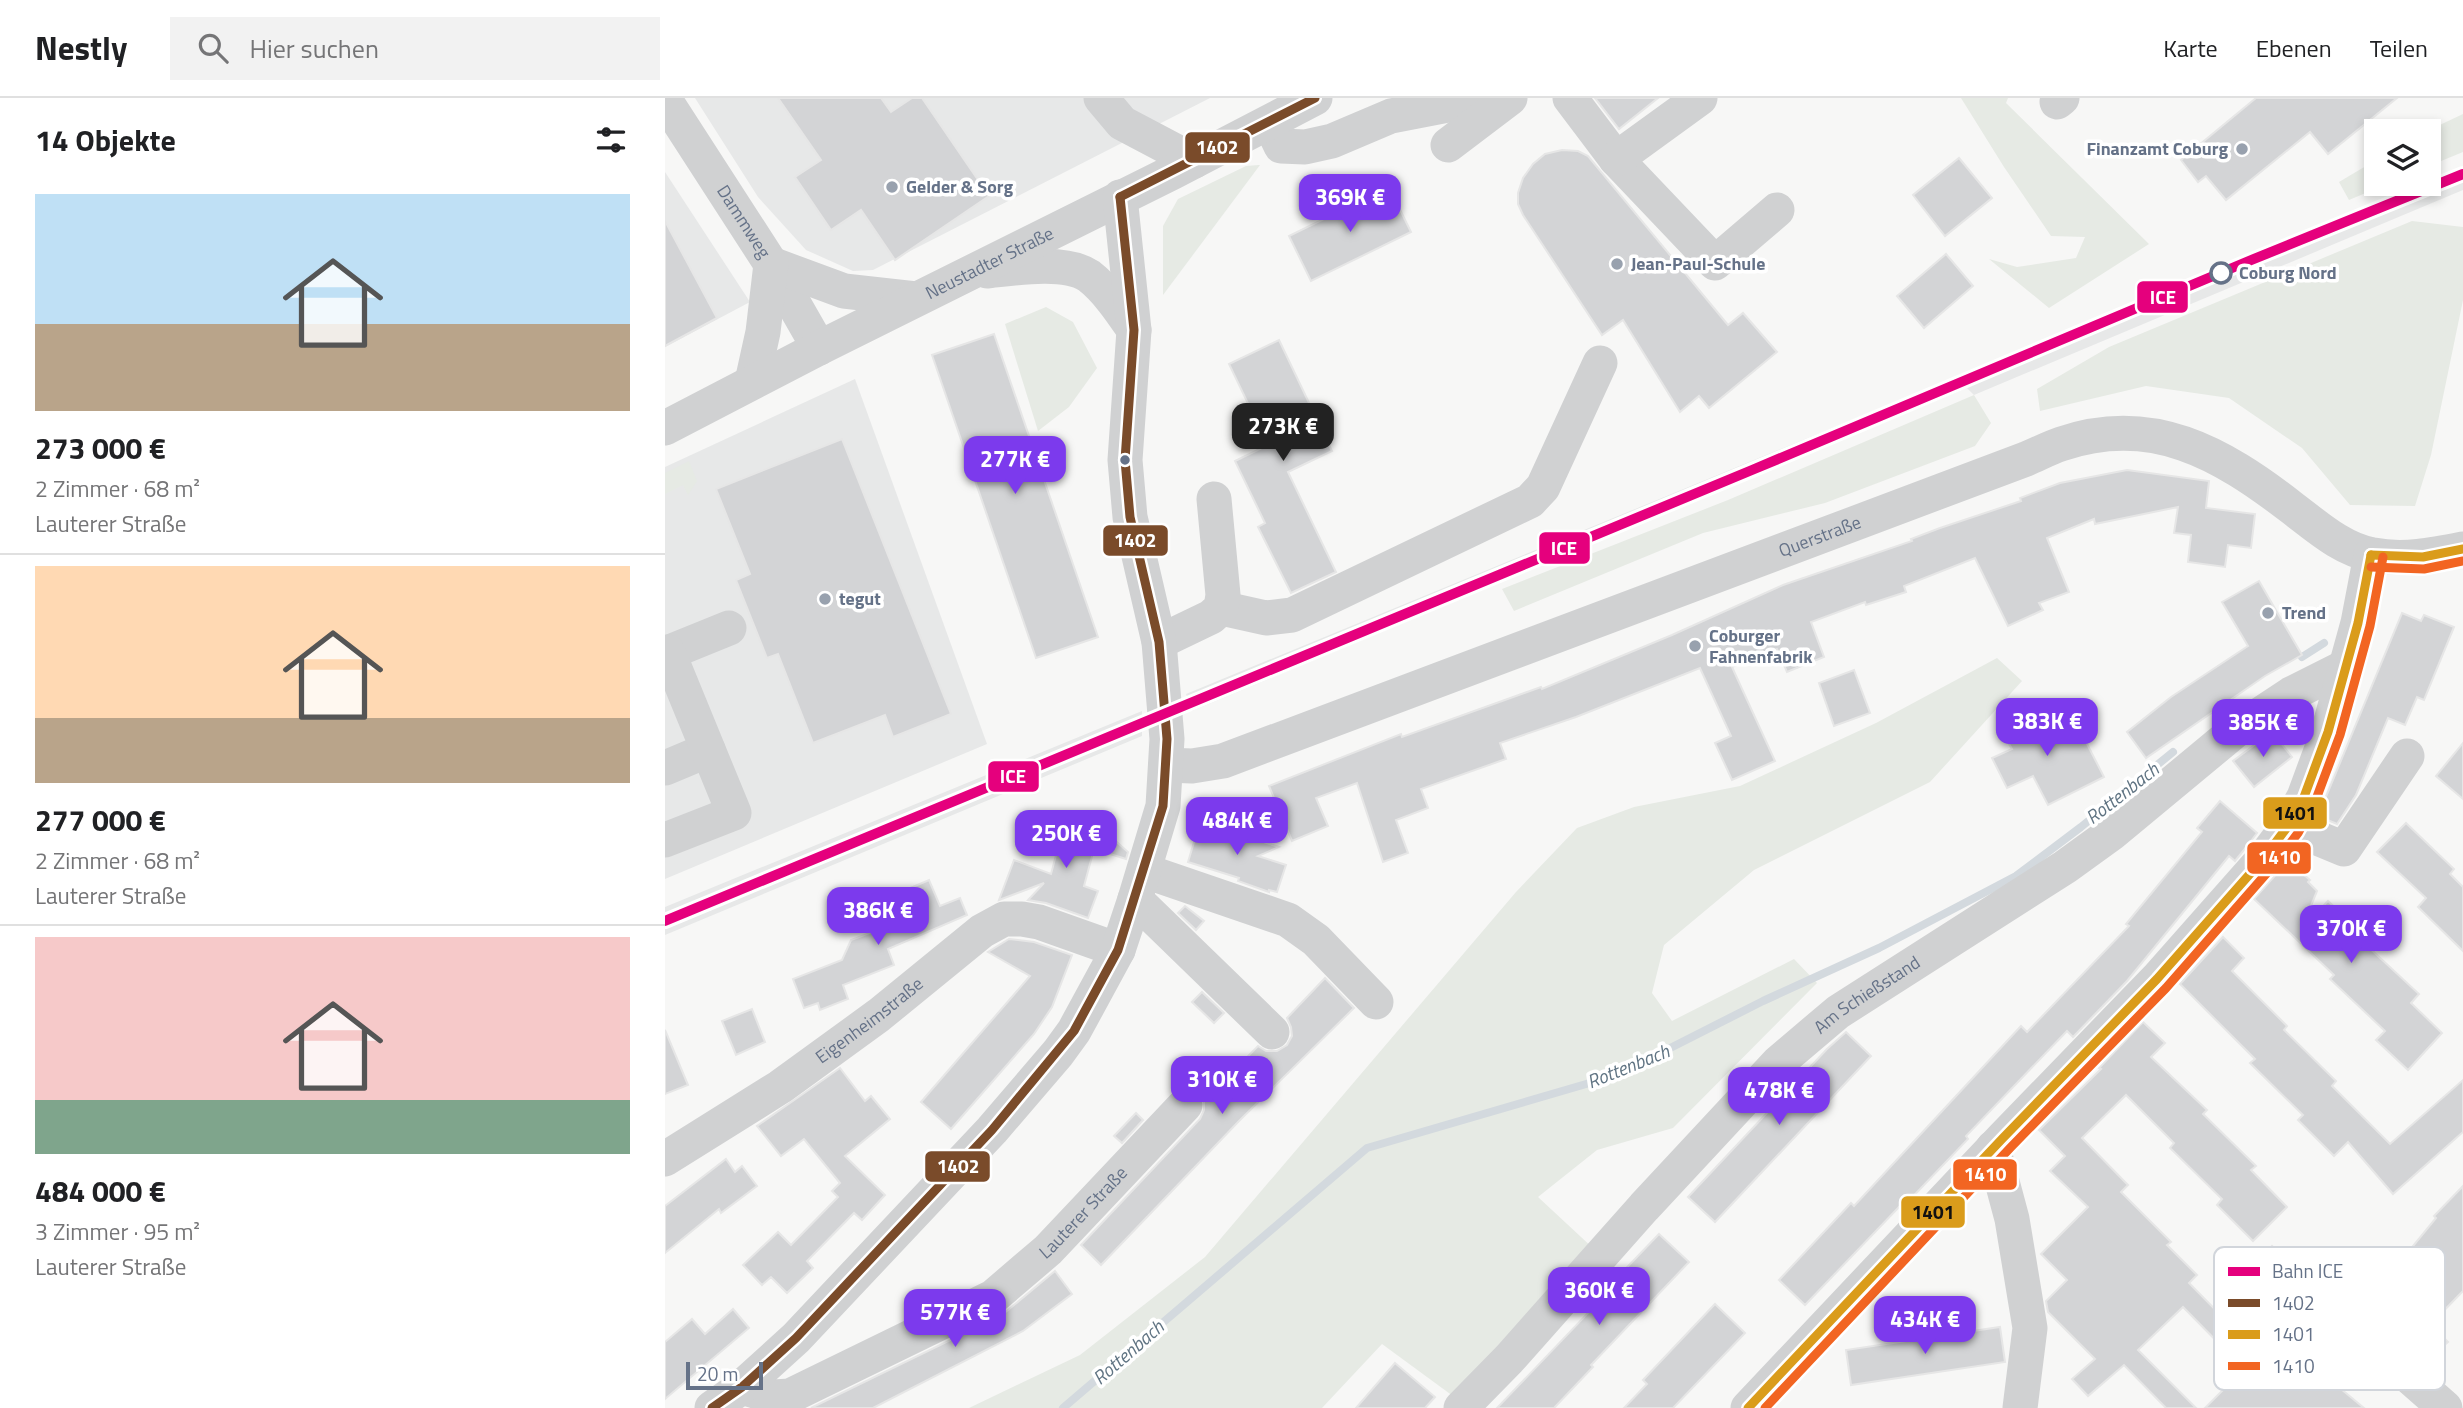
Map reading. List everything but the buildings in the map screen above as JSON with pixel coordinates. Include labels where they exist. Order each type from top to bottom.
[{"type":"street","points":[[1101,98],[1122,124],[1194,161]]},
{"type":"street","name":"Neustadter Straße","points":[[665,428],[1315,98]]},
{"type":"street","points":[[1270,122],[1281,146],[1305,147],[1332,141],[1391,116],[1485,98]]},
{"type":"street","points":[[1448,145],[1510,98]]},
{"type":"street","points":[[1570,98],[1616,159],[1715,263],[1777,210]]},
{"type":"street","points":[[1616,159],[1700,98]]},
{"type":"street","name":"Dammweg","points":[[665,100],[771,264],[819,348]]},
{"type":"street","points":[[712,1408],[742,1387],[796,1338],[992,1130],[1074,1031],[1118,950],[1140,885],[1163,806],[1167,739],[1159,642],[1130,517],[1125,460],[1134,330],[1120,197]]},
{"type":"street","points":[[752,383],[763,332],[771,264],[844,292],[916,299]]},
{"type":"street","points":[[970,272],[1031,267],[1072,269],[1088,276],[1117,305],[1134,330]]},
{"type":"street","points":[[1221,608],[1266,618],[1292,615],[1530,501],[1543,487],[1600,363]]},
{"type":"street","name":"Querstraße","points":[[1166,765],[1192,766],[1223,761],[2061,444],[2089,437],[2132,432],[2187,443],[2218,457],[2254,479],[2322,531],[2349,547],[2371,555],[2423,557],[2463,550]]},
{"type":"street","points":[[1159,642],[1212,617],[1221,608],[1223,595],[1214,499]]},
{"type":"street","points":[[1748,1408],[2157,979],[2264,858],[2288,826],[2304,797],[2328,732],[2358,623],[2371,555]]},
{"type":"street","points":[[665,840],[734,813],[667,653],[729,628]]},
{"type":"street","name":"Am Schießstand","points":[[1461,1408],[1509,1359],[1644,1207],[1779,1062],[1838,1012],[2065,867],[2112,833],[2235,731],[2291,694],[2345,667]]},
{"type":"street","points":[[665,768],[708,750]]},
{"type":"street","points":[[2288,826],[2344,849],[2407,756]]},
{"type":"street","points":[[1140,885],[1288,920],[1316,940],[1376,1002]]},
{"type":"street","points":[[1140,885],[1272,1031]]},
{"type":"street","name":"Eigenheimstraße","points":[[665,1159],[780,1087],[880,1015],[982,931],[1004,919],[1039,922],[1118,950]]},
{"type":"street","name":"Lauterer Straße","points":[[742,1387],[774,1397],[790,1396],[993,1297],[1048,1250],[1185,1105]]},
{"type":"street","points":[[1993,1148],[2012,1219],[2030,1328],[2019,1408]]},
{"type":"street","points":[[2425,1390],[2445,1408]]},
{"type":"shaded area","points":[[695,98],[1210,98],[873,270],[853,271],[806,250],[758,197]]},
{"type":"shaded area","points":[[1961,98],[2008,98],[2006,103],[2149,244],[2049,308],[1989,259],[2017,267],[2076,258],[2085,237],[2051,236]]},
{"type":"shaded area","points":[[2463,114],[2463,152],[2441,161],[2441,124]]},
{"type":"shaded area","points":[[1260,165],[1163,295],[1163,226],[1178,199],[1246,166]]},
{"type":"shaded area","points":[[2364,167],[2364,194],[2349,200],[2339,182]]},
{"type":"shaded area","points":[[2463,168],[2463,190],[1974,395],[1967,388],[1192,711],[1186,694],[2395,196],[2441,196],[2441,177]]},
{"type":"shaded area","points":[[665,172],[750,302],[665,347]]},
{"type":"shaded area","points":[[2412,221],[2463,227],[2463,300],[2431,455],[2415,506],[2350,505],[2302,448],[2229,398],[2146,386],[2040,411],[2037,389],[2109,347]]},
{"type":"shaded area","points":[[1046,307],[1073,322],[1097,368],[1069,407],[1038,431],[1005,324]]},
{"type":"shaded area","points":[[855,379],[987,744],[665,879],[665,467]]},
{"type":"shaded area","points":[[1974,395],[1991,423],[1975,446],[1825,503],[1703,533],[1514,611],[1502,589],[1728,500]]},
{"type":"shaded area","points":[[689,461],[697,481],[688,495],[683,485],[665,494],[665,473]]},
{"type":"shaded area","points":[[1997,658],[2022,681],[1930,782],[1754,870],[1664,945],[1652,993],[1672,1021],[1794,959],[1817,983],[1673,1128],[1597,1150],[1538,1197],[1595,1250],[1457,1399],[1382,1344],[1322,1408],[969,1408],[1080,1355],[1205,1257],[1516,892],[1577,828],[1634,807],[1740,786],[1876,723]]},
{"type":"shaded area","points":[[1142,711],[1142,736],[665,935],[665,907]]},
{"type":"waterway","name":"Rottenbach","points":[[2302,657],[2324,643]]},
{"type":"waterway","name":"Rottenbach","points":[[1063,1408],[1367,1148],[1617,1075],[1763,1001],[1879,948],[2016,876],[2173,752]]},
{"type":"rail line","name":"ICE","points":[[665,921],[2463,174]]},
{"type":"transit line","name":"1402","points":[[1120,197],[1315,98]]},
{"type":"transit line","name":"1402","points":[[712,1408],[742,1387],[796,1338],[992,1130],[1074,1031],[1118,950],[1163,806],[1167,739],[1159,642],[1130,517],[1125,460],[1134,330],[1120,197]]},
{"type":"transit line","name":"1401","points":[[2371,555],[2423,557],[2463,549]]},
{"type":"transit line","name":"1401","points":[[1748,1408],[2157,979],[2264,858],[2288,826],[2304,797],[2328,732],[2358,623],[2371,555]]},
{"type":"transit line","name":"1410","points":[[1765,1408],[2011,1147],[2166,988],[2273,866],[2298,833],[2315,802],[2340,735],[2370,626],[2383,557]]},
{"type":"transit line","name":"1410","points":[[2371,567],[2424,569],[2463,561]]},
{"type":"place","name":"Finanzamt Coburg","points":[[2242,149]]},
{"type":"place","name":"Gelder & Sorg","points":[[892,187]]},
{"type":"place","name":"Jean-Paul-Schule","points":[[1617,264]]},
{"type":"place","name":"Coburg Nord","points":[[2221,273]]},
{"type":"place","name":"tegut","points":[[825,599]]},
{"type":"place","name":"Trend","points":[[2268,613]]},
{"type":"place","name":"Coburger Fahnenfabrik","points":[[1695,646]]}]
